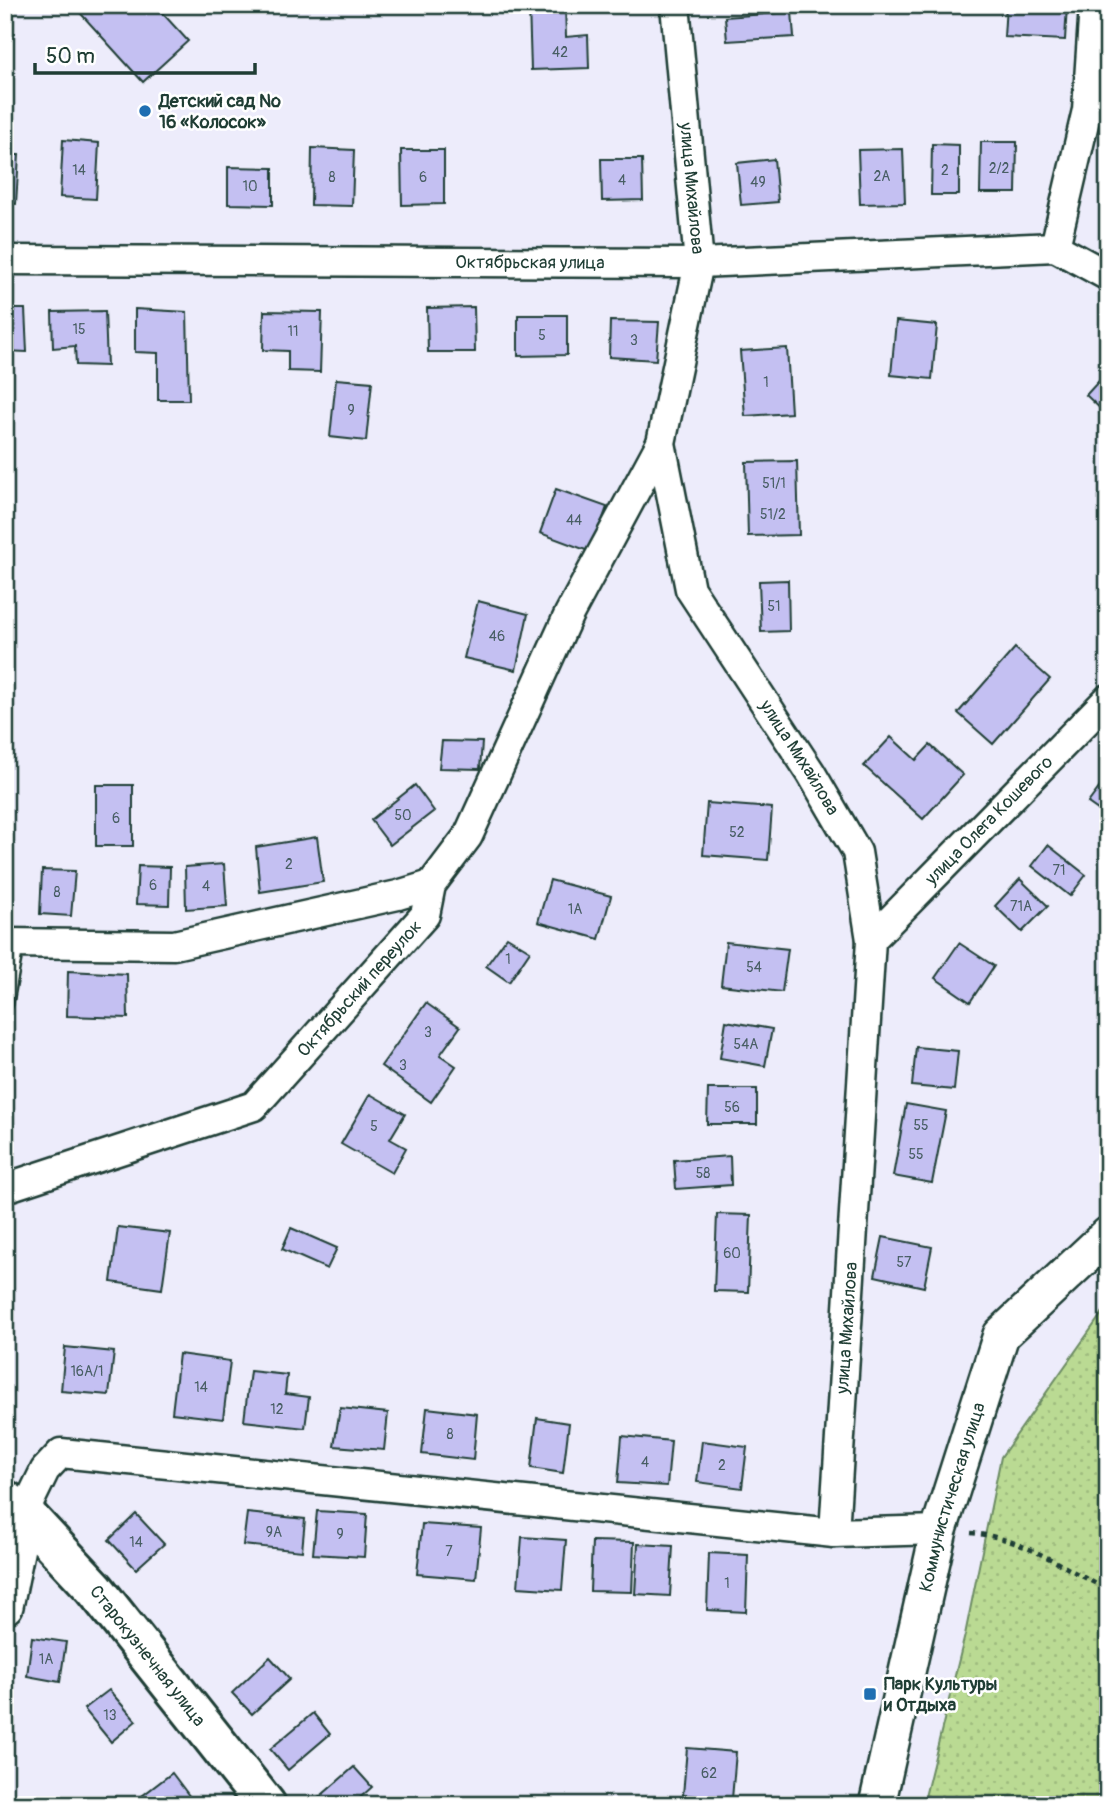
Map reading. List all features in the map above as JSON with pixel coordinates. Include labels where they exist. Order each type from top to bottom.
[{"type":"main road","name":"Старокузнечная улица","points":[[15,1506],[95,1589],[266,1805]]},
{"type":"street","name":"улица Михайлова","points":[[674,5],[699,263],[661,443],[690,589],[811,773],[857,852],[871,940],[834,1533]]},
{"type":"street","points":[[1094,5],[1098,109],[1055,247],[1108,276]]},
{"type":"street","name":"Октябрьская улица","points":[[5,260],[699,263],[1055,247]]},
{"type":"street","name":"Октябрьский переулок","points":[[5,1188],[254,1106],[425,915],[431,885],[468,836],[569,614],[661,443]]},
{"type":"street","name":"улица Олега Кошевого","points":[[871,940],[1108,699]]},
{"type":"street","points":[[11,943],[174,945],[398,895],[431,885]]},
{"type":"street","name":"Коммунистическая улица","points":[[877,1805],[939,1530],[1001,1335],[1108,1235]]},
{"type":"street","points":[[5,1606],[15,1506],[61,1453],[834,1533],[939,1530]]},
{"type":"lane","points":[[5,1004],[11,943]]},
{"type":"path","points":[[939,1530],[993,1535],[1020,1545],[1108,1590]]},
{"type":"green space","points":[[1108,1305],[1108,1805],[923,1805],[965,1635],[1001,1457]]},
{"type":"building","points":[[73,5],[155,5],[188,41],[143,82]]},
{"type":"building","points":[[529,5],[565,5],[566,37],[588,35],[589,68],[531,70]]},
{"type":"building","points":[[1006,5],[1067,5],[1065,40],[1004,37]]},
{"type":"building","points":[[792,12],[794,37],[727,41],[725,17]]},
{"type":"building","points":[[63,140],[99,143],[96,199],[60,197]]},
{"type":"building","points":[[981,142],[1017,142],[1016,193],[980,193]]},
{"type":"building","points":[[932,144],[959,145],[959,195],[931,195]]},
{"type":"building","points":[[312,148],[354,150],[352,206],[311,205]]},
{"type":"building","points":[[903,149],[905,203],[860,204],[858,150]]},
{"type":"building","points":[[401,150],[444,150],[444,204],[402,205]]},
{"type":"building","points":[[5,155],[19,155],[16,204],[5,203]]},
{"type":"building","points":[[601,159],[642,159],[643,200],[602,201]]},
{"type":"building","points":[[774,159],[778,202],[741,205],[737,163]]},
{"type":"building","points":[[228,167],[273,168],[273,205],[228,204]]},
{"type":"building","points":[[474,307],[475,352],[428,352],[427,308]]},
{"type":"building","points":[[5,309],[25,309],[27,352],[5,351]]},
{"type":"building","points":[[135,309],[187,312],[189,400],[158,400],[158,353],[135,352]]},
{"type":"building","points":[[105,311],[107,366],[76,365],[75,346],[53,348],[52,312]]},
{"type":"building","points":[[264,311],[322,312],[320,372],[288,371],[288,351],[263,350]]},
{"type":"building","points":[[518,315],[567,315],[567,355],[518,356]]},
{"type":"building","points":[[610,321],[659,322],[656,360],[609,357]]},
{"type":"building","points":[[896,321],[937,325],[932,379],[891,375]]},
{"type":"building","points":[[787,348],[791,413],[745,416],[740,351]]},
{"type":"building","points":[[1108,371],[1108,416],[1086,395]]},
{"type":"building","points":[[336,379],[372,382],[366,441],[330,437]]},
{"type":"building","points":[[797,461],[799,535],[748,536],[746,462]]},
{"type":"building","points":[[556,489],[607,507],[591,552],[540,533]]},
{"type":"building","points":[[788,580],[789,631],[761,632],[759,581]]},
{"type":"building","points":[[478,601],[528,614],[516,670],[464,658]]},
{"type":"building","points":[[1015,648],[1050,679],[993,744],[958,713]]},
{"type":"building","points":[[891,737],[916,760],[930,745],[963,775],[923,819],[864,766]]},
{"type":"building","points":[[442,741],[482,742],[480,769],[439,768]]},
{"type":"building","points":[[1108,776],[1108,817],[1088,803]]},
{"type":"building","points":[[96,785],[133,785],[133,846],[96,846]]},
{"type":"building","points":[[415,785],[434,811],[390,845],[371,820]]},
{"type":"building","points":[[707,803],[772,808],[768,860],[703,855]]},
{"type":"building","points":[[317,837],[323,882],[260,892],[256,847]]},
{"type":"building","points":[[1048,845],[1086,875],[1070,896],[1032,866]]},
{"type":"building","points":[[224,864],[227,906],[186,909],[185,867]]},
{"type":"building","points":[[138,866],[170,867],[169,905],[136,904]]},
{"type":"building","points":[[42,870],[75,871],[71,916],[40,914]]},
{"type":"building","points":[[1020,879],[1048,906],[1022,932],[995,906]]},
{"type":"building","points":[[550,880],[611,896],[599,939],[538,922]]},
{"type":"building","points":[[507,937],[530,951],[509,982],[486,966]]},
{"type":"building","points":[[726,942],[788,949],[782,992],[721,985]]},
{"type":"building","points":[[959,943],[994,966],[970,1002],[935,978]]},
{"type":"building","points":[[68,971],[127,974],[128,1018],[67,1016]]},
{"type":"building","points":[[426,1003],[460,1027],[440,1055],[456,1066],[431,1102],[381,1066]]},
{"type":"building","points":[[726,1021],[772,1029],[765,1066],[720,1058]]},
{"type":"building","points":[[916,1047],[958,1051],[954,1090],[912,1086]]},
{"type":"building","points":[[708,1089],[757,1089],[757,1124],[707,1124]]},
{"type":"building","points":[[370,1094],[405,1114],[390,1139],[406,1148],[392,1173],[341,1144]]},
{"type":"building","points":[[906,1104],[946,1111],[932,1183],[893,1176]]},
{"type":"building","points":[[730,1156],[731,1185],[676,1189],[674,1160]]},
{"type":"building","points":[[717,1214],[751,1215],[748,1292],[714,1291]]},
{"type":"building","points":[[118,1227],[170,1233],[162,1289],[111,1282]]},
{"type":"building","points":[[291,1228],[337,1248],[327,1269],[282,1249]]},
{"type":"building","points":[[883,1237],[932,1247],[924,1287],[875,1276]]},
{"type":"building","points":[[5,1337],[11,1338],[5,1378]]},
{"type":"building","points":[[65,1347],[114,1352],[109,1395],[61,1391]]},
{"type":"building","points":[[179,1354],[230,1361],[223,1419],[172,1413]]},
{"type":"building","points":[[250,1371],[287,1375],[285,1394],[309,1397],[305,1428],[244,1421]]},
{"type":"building","points":[[340,1408],[388,1413],[384,1450],[334,1446]]},
{"type":"building","points":[[427,1408],[477,1414],[473,1460],[422,1454]]},
{"type":"building","points":[[537,1418],[569,1423],[563,1473],[531,1468]]},
{"type":"building","points":[[622,1436],[671,1441],[667,1486],[618,1483]]},
{"type":"building","points":[[702,1441],[747,1447],[742,1488],[697,1482]]},
{"type":"building","points":[[317,1511],[367,1514],[364,1557],[313,1554]]},
{"type":"building","points":[[247,1513],[305,1519],[302,1551],[243,1545]]},
{"type":"building","points":[[136,1514],[164,1544],[136,1569],[109,1540]]},
{"type":"building","points":[[422,1524],[481,1528],[476,1579],[417,1574]]},
{"type":"building","points":[[522,1537],[566,1540],[562,1590],[518,1587]]},
{"type":"building","points":[[592,1541],[634,1542],[632,1592],[590,1591]]},
{"type":"building","points":[[638,1544],[673,1546],[670,1596],[635,1594]]},
{"type":"building","points":[[709,1553],[748,1555],[746,1612],[707,1610]]},
{"type":"building","points":[[32,1637],[66,1642],[60,1682],[27,1676]]},
{"type":"building","points":[[270,1657],[290,1679],[252,1714],[232,1693]]},
{"type":"building","points":[[109,1690],[136,1721],[111,1742],[84,1709]]},
{"type":"building","points":[[313,1713],[330,1734],[288,1770],[270,1749]]},
{"type":"building","points":[[687,1748],[736,1752],[732,1799],[683,1795]]},
{"type":"building","points":[[354,1767],[372,1787],[352,1805],[318,1805],[315,1801]]},
{"type":"building","points":[[172,1773],[190,1797],[181,1805],[142,1805],[138,1799]]},
{"type":"place","name":"Детский сад № 16 «Колосок»","points":[[145,111]]},
{"type":"place","name":"Парк Культуры и Отдыха","points":[[870,1694]]}]
